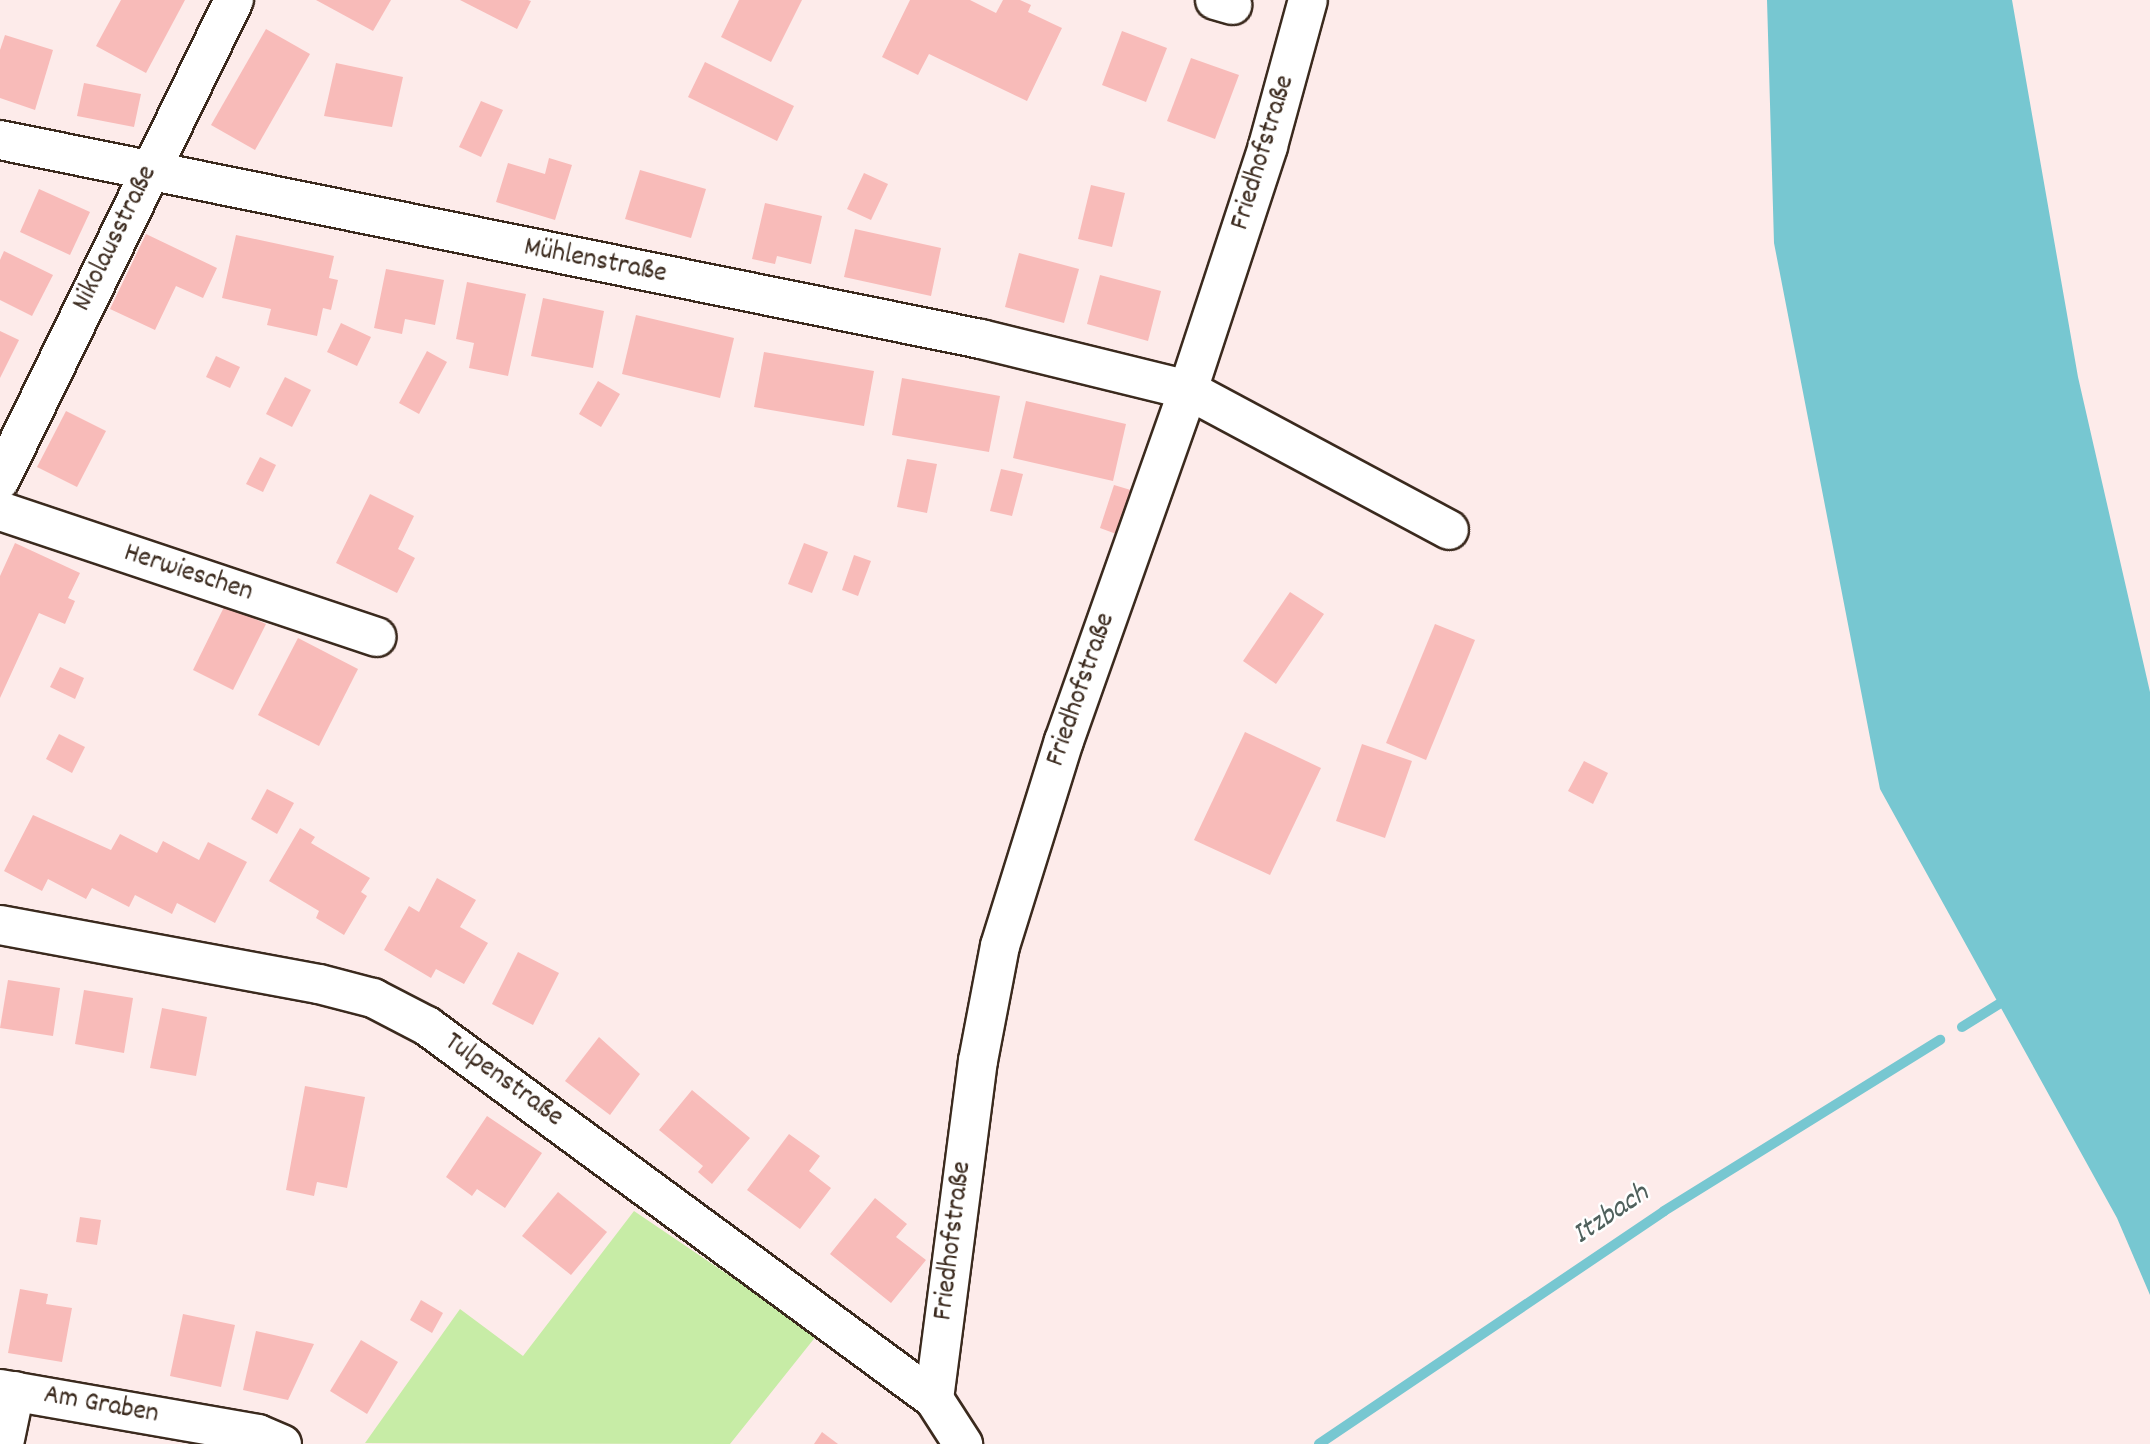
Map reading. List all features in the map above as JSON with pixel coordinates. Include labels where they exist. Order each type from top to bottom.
[{"type":"street","name":"Nikolausstraße","points":[[0,480],[234,0]]},
{"type":"street","name":"Friedhofstraße","points":[[934,1399],[978,1061],[1000,946],[1064,741],[1188,390],[1268,146],[1308,0]]},
{"type":"street","name":"Mühlenstraße","points":[[0,140],[981,339],[1188,390],[1449,530]]},
{"type":"street","name":"Herwieschen","points":[[0,511],[376,637]]},
{"type":"street","name":"Tulpenstraße","points":[[0,925],[319,984],[384,1003],[427,1026],[934,1399]]},
{"type":"street","points":[[4,1444],[8,1390]]},
{"type":"street","name":"Am Graben","points":[[8,1390],[258,1434],[282,1444]]},
{"type":"street","points":[[934,1399],[963,1444]]},
{"type":"green space","points":[[634,1211],[817,1335],[730,1444],[365,1443],[460,1309],[523,1356]]},
{"type":"water","points":[[1767,0],[2012,0],[2078,377],[2150,692],[2150,1295],[2117,1218],[1880,789],[1774,243]]},
{"type":"building","points":[[121,0],[185,0],[146,73],[96,46]]},
{"type":"building","points":[[316,0],[391,0],[373,31]]},
{"type":"building","points":[[460,0],[528,0],[531,1],[517,29]]},
{"type":"building","points":[[739,0],[802,0],[771,62],[721,37]]},
{"type":"building","points":[[910,0],[970,0],[996,13],[1003,0],[1020,0],[1031,5],[1028,12],[1062,28],[1027,101],[929,54],[918,75],[882,57]]},
{"type":"building","points":[[266,29],[310,54],[255,150],[211,125]]},
{"type":"building","points":[[1122,31],[1167,48],[1146,102],[1102,85]]},
{"type":"building","points":[[5,35],[53,50],[35,110],[0,98],[0,50]]},
{"type":"building","points":[[1191,58],[1239,75],[1215,139],[1167,121]]},
{"type":"building","points":[[705,62],[794,106],[777,141],[688,97]]},
{"type":"building","points":[[336,63],[403,77],[392,127],[324,116]]},
{"type":"building","points":[[84,83],[141,94],[134,127],[77,116]]},
{"type":"building","points":[[481,101],[503,110],[481,157],[459,147]]},
{"type":"building","points":[[549,158],[572,165],[555,220],[496,202],[508,163],[545,174]]},
{"type":"building","points":[[640,170],[706,189],[691,238],[625,219]]},
{"type":"building","points":[[864,173],[888,184],[871,220],[847,209]]},
{"type":"building","points":[[1091,185],[1125,193],[1112,247],[1078,239]]},
{"type":"building","points":[[39,189],[90,212],[70,255],[20,232]]},
{"type":"building","points":[[765,203],[822,216],[811,264],[777,256],[775,264],[752,259]]},
{"type":"building","points":[[855,229],[941,248],[931,296],[844,277]]},
{"type":"building","points":[[146,234],[217,268],[203,298],[176,286],[155,330],[110,309]]},
{"type":"building","points":[[236,235],[334,256],[329,278],[338,280],[331,310],[323,308],[317,336],[267,325],[271,309],[222,298]]},
{"type":"building","points":[[4,251],[53,275],[32,316],[0,300],[0,260]]},
{"type":"building","points":[[1019,253],[1079,269],[1064,323],[1005,307]]},
{"type":"building","points":[[386,269],[444,280],[435,325],[405,319],[402,334],[374,328]]},
{"type":"building","points":[[1100,275],[1161,291],[1148,341],[1087,324]]},
{"type":"building","points":[[467,282],[526,294],[508,376],[469,368],[474,343],[456,339]]},
{"type":"building","points":[[543,298],[604,311],[593,368],[531,356]]},
{"type":"building","points":[[636,315],[734,338],[720,398],[622,374]]},
{"type":"building","points":[[341,323],[371,337],[357,366],[327,352]]},
{"type":"building","points":[[0,331],[19,340],[0,378]]},
{"type":"building","points":[[427,351],[447,362],[419,414],[399,403]]},
{"type":"building","points":[[764,352],[874,371],[864,426],[754,407]]},
{"type":"building","points":[[216,356],[240,367],[230,388],[206,377]]},
{"type":"building","points":[[285,377],[311,390],[292,427],[266,414]]},
{"type":"building","points":[[902,378],[1000,396],[989,452],[892,435]]},
{"type":"building","points":[[598,381],[620,394],[601,427],[579,414]]},
{"type":"building","points":[[1026,401],[1126,424],[1113,481],[1013,458]]},
{"type":"building","points":[[66,411],[106,431],[77,487],[37,467]]},
{"type":"building","points":[[260,457],[276,465],[263,492],[246,484]]},
{"type":"building","points":[[907,459],[937,464],[927,513],[897,507]]},
{"type":"building","points":[[1001,469],[1023,474],[1012,516],[990,511]]},
{"type":"building","points":[[1114,485],[1134,491],[1119,535],[1100,528]]},
{"type":"building","points":[[370,494],[414,516],[398,549],[415,558],[397,593],[336,563]]},
{"type":"building","points":[[15,543],[80,573],[68,598],[75,601],[65,624],[39,613],[0,698],[0,576]]},
{"type":"building","points":[[804,543],[828,552],[812,593],[788,584]]},
{"type":"building","points":[[854,555],[871,561],[858,596],[842,590]]},
{"type":"building","points":[[1290,592],[1324,614],[1276,684],[1243,661]]},
{"type":"building","points":[[225,605],[266,624],[233,690],[193,670]]},
{"type":"building","points":[[1435,624],[1475,640],[1426,760],[1386,743]]},
{"type":"building","points":[[298,638],[358,669],[319,746],[258,715]]},
{"type":"building","points":[[60,667],[84,678],[75,699],[50,687]]},
{"type":"building","points":[[1245,732],[1321,768],[1270,875],[1194,840]]},
{"type":"building","points":[[59,734],[85,747],[72,773],[46,759]]},
{"type":"building","points":[[1362,744],[1412,761],[1385,838],[1336,821]]},
{"type":"building","points":[[1584,761],[1608,773],[1593,804],[1568,791]]},
{"type":"building","points":[[267,789],[294,803],[277,834],[251,819]]},
{"type":"building","points":[[33,815],[111,850],[120,834],[157,853],[163,841],[199,860],[208,842],[247,862],[215,923],[177,903],[172,914],[135,895],[129,907],[92,888],[86,899],[48,879],[42,891],[4,871]]},
{"type":"building","points":[[300,828],[315,837],[311,843],[370,878],[361,892],[367,896],[344,935],[316,918],[319,911],[269,881]]},
{"type":"building","points":[[437,878],[476,900],[460,927],[488,943],[464,984],[436,969],[431,978],[384,950],[409,906],[419,912]]},
{"type":"building","points":[[518,952],[559,973],[533,1025],[492,1004]]},
{"type":"building","points":[[8,980],[60,988],[53,1036],[0,1028]]},
{"type":"building","points":[[84,990],[133,998],[124,1053],[75,1044]]},
{"type":"building","points":[[162,1008],[207,1017],[196,1076],[150,1068]]},
{"type":"building","points":[[599,1037],[640,1074],[610,1115],[565,1081]]},
{"type":"building","points":[[305,1086],[365,1097],[347,1188],[317,1182],[314,1196],[286,1190]]},
{"type":"building","points":[[692,1090],[750,1138],[712,1184],[698,1172],[703,1166],[659,1130]]},
{"type":"building","points":[[487,1116],[542,1153],[505,1208],[477,1189],[472,1196],[446,1177]]},
{"type":"building","points":[[789,1134],[820,1156],[809,1171],[831,1188],[800,1229],[747,1190]]},
{"type":"building","points":[[558,1192],[607,1232],[571,1275],[522,1236]]},
{"type":"building","points":[[875,1198],[907,1224],[896,1237],[926,1260],[891,1303],[830,1254]]},
{"type":"building","points":[[80,1217],[101,1220],[97,1245],[76,1242]]},
{"type":"building","points":[[20,1289],[48,1294],[46,1304],[72,1308],[62,1362],[8,1353]]},
{"type":"building","points":[[421,1300],[443,1313],[432,1333],[410,1320]]},
{"type":"building","points":[[183,1314],[235,1325],[221,1387],[170,1376]]},
{"type":"building","points":[[256,1331],[314,1344],[288,1400],[243,1390]]},
{"type":"building","points":[[361,1340],[398,1362],[367,1414],[330,1391]]},
{"type":"building","points":[[822,1432],[838,1444],[814,1444]]},
{"type":"waterway","name":"Itzbach","points":[[1962,1027],[1999,1004]]},
{"type":"waterway","name":"Itzbach","points":[[1319,1444],[1664,1211],[1940,1040]]}]
